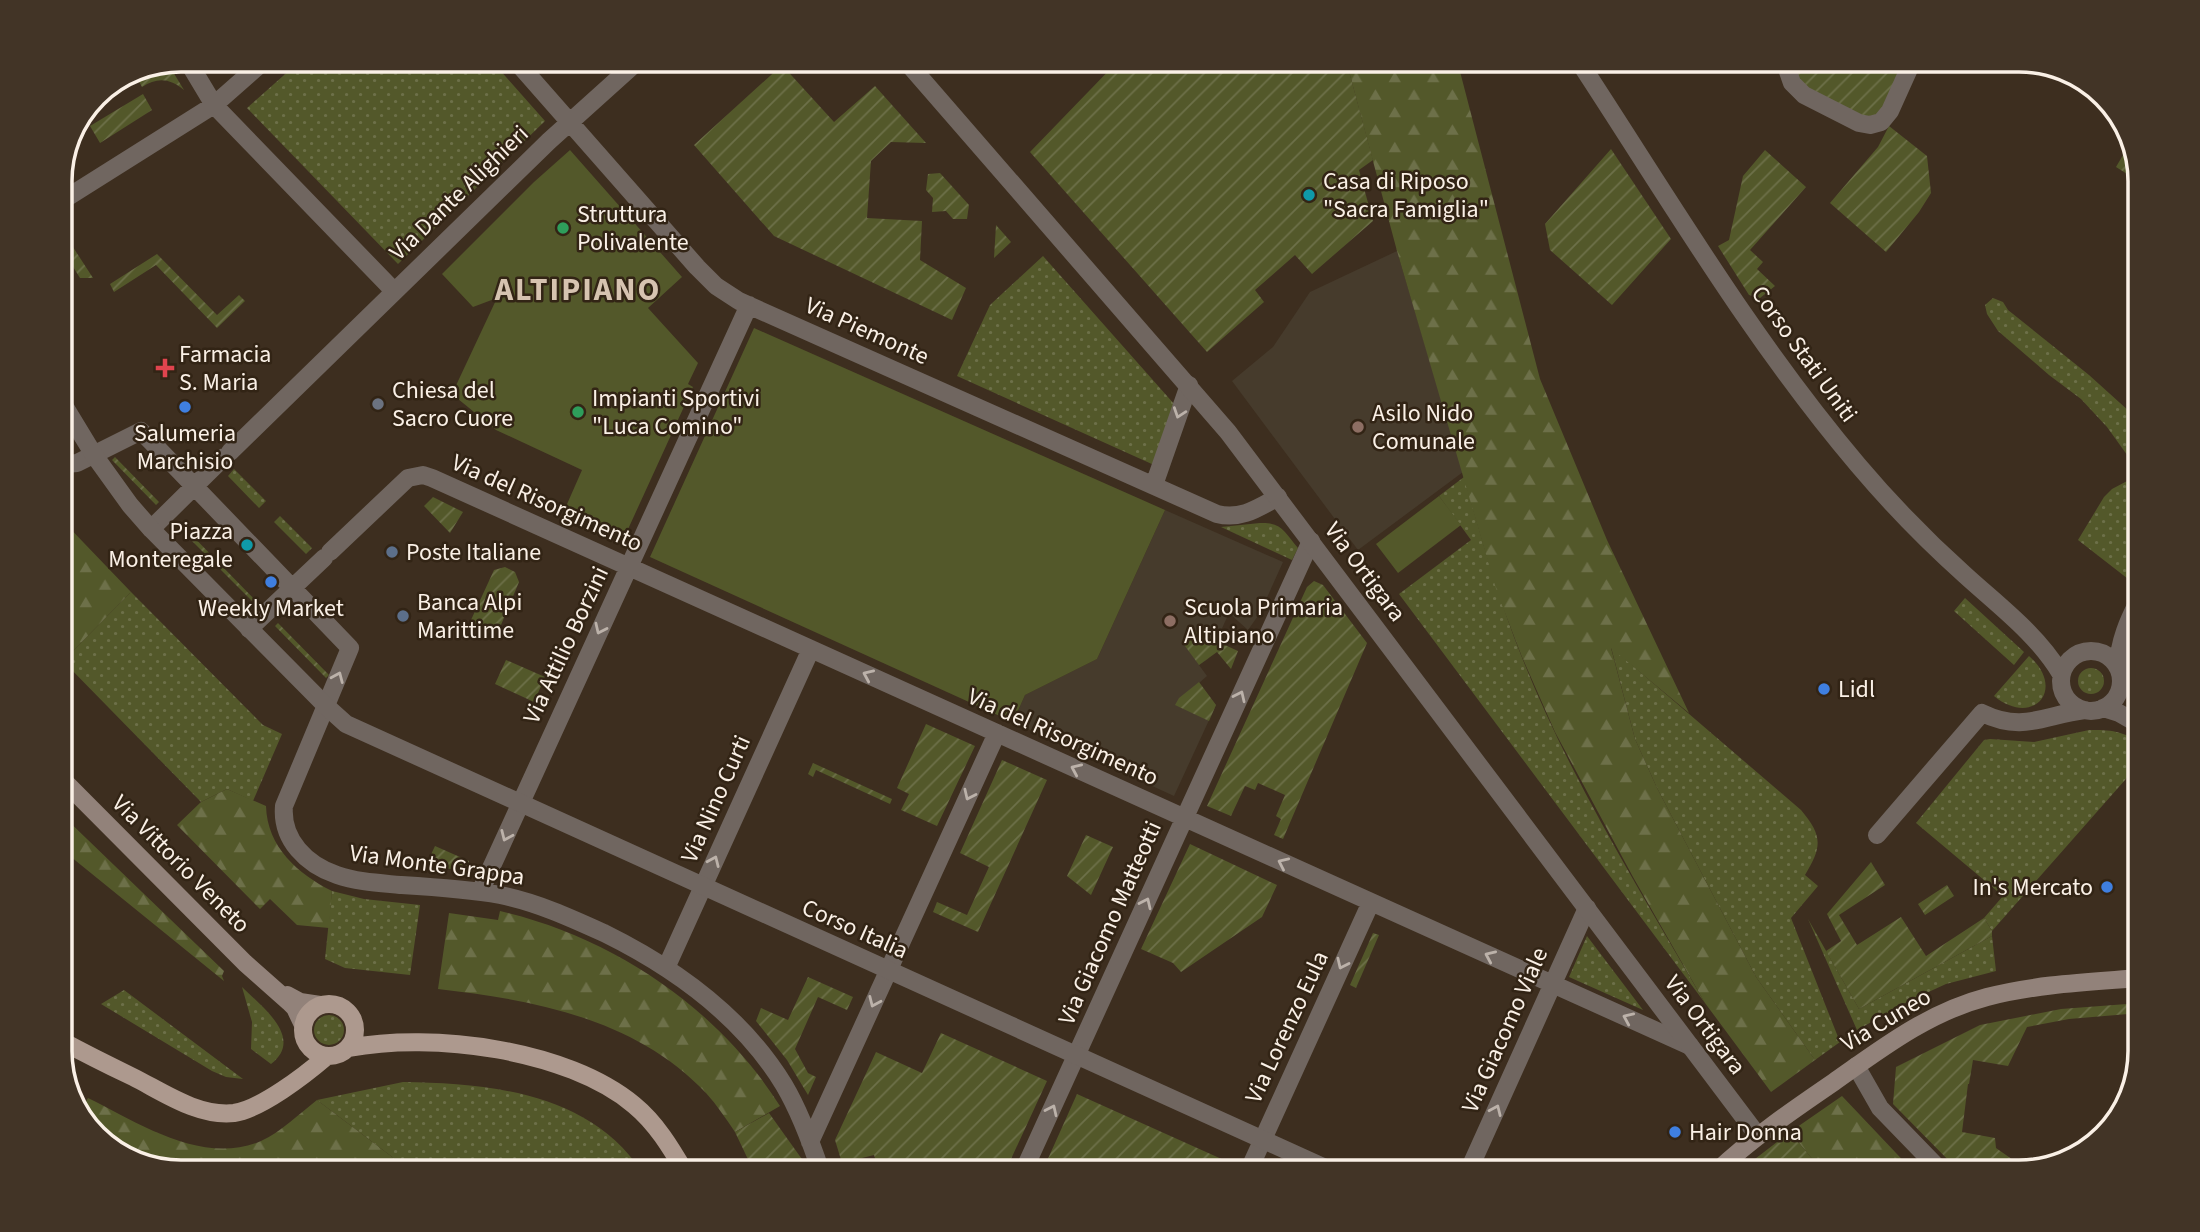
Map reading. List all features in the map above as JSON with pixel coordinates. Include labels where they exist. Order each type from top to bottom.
[{"type":"main road","name":"Via Vittorio Veneto","points":[[72,789],[245,963],[295,1009],[304,1034]]},
{"type":"main road","name":"Via Cuneo","points":[[1730,1160],[1758,1136],[1856,1066],[1934,1017],[1988,997],[2053,986],[2128,979]]},
{"type":"main road","name":"Via Vittorio Veneto","points":[[269,984],[300,1002],[320,1006]]},
{"type":"main road","points":[[297,1078],[306,1063],[304,1034],[312,1010],[320,1006],[337,1005],[351,1016],[356,1032],[349,1048]]},
{"type":"main road","points":[[355,1024],[382,1034],[422,1042],[526,1055],[560,1065],[606,1085],[636,1106],[665,1140],[678,1160]]},
{"type":"main road","points":[[304,1034],[317,1054],[326,1057],[349,1048],[422,1042]]},
{"type":"main road","points":[[72,1046],[178,1100],[200,1109],[232,1113],[259,1104],[326,1057]]},
{"type":"street","points":[[194,72],[214,105],[394,291]]},
{"type":"street","points":[[72,194],[214,105],[251,72]]},
{"type":"street","name":"Via Piemonte","points":[[526,72],[707,278],[722,290],[749,305],[1226,516],[1248,513],[1278,496]]},
{"type":"street","name":"Via Dante Alighieri","points":[[194,487],[569,121],[625,72]]},
{"type":"street","name":"Via Ortigara","points":[[915,72],[1189,385],[1278,496],[1758,1136]]},
{"type":"street","name":"Corso Stati Uniti","points":[[1586,72],[1741,312],[1813,410],[1862,470],[1912,524],[2036,640],[2061,674]]},
{"type":"street","points":[[1788,72],[1792,83],[1804,95],[1859,123],[1870,125],[1878,124],[1890,111],[1908,72]]},
{"type":"street","name":"Via Attilio Borzini","points":[[480,892],[749,305]]},
{"type":"street","points":[[1154,485],[1189,385]]},
{"type":"street","points":[[72,419],[94,455],[151,529],[326,706],[350,648],[141,431],[94,455],[72,464]]},
{"type":"street","name":"Via del Risorgimento","points":[[292,588],[401,484],[416,476],[432,478],[1690,1046]]},
{"type":"street","points":[[151,529],[194,487]]},
{"type":"street","name":"Via Giacomo Matteotti","points":[[1029,1160],[1311,541]]},
{"type":"street","points":[[249,629],[292,588]]},
{"type":"street","points":[[2085,710],[2068,701],[2063,693],[2060,684],[2065,664],[2082,651],[2104,644],[2128,621]]},
{"type":"street","points":[[2118,667],[2119,650],[2128,623]]},
{"type":"street","name":"Corso Stati Uniti","points":[[2036,640],[2073,656]]},
{"type":"street","name":"Via Nino Curti","points":[[666,968],[811,649]]},
{"type":"street","points":[[2092,650],[2112,658],[2121,677],[2120,687],[2111,703],[2103,708]]},
{"type":"street","points":[[2120,687],[2128,701]]},
{"type":"street","points":[[2040,720],[2056,708],[2063,693]]},
{"type":"street","name":"Corso Italia","points":[[326,706],[355,729],[1307,1160]]},
{"type":"street","name":"Via Monte Grappa","points":[[326,706],[284,806],[284,823],[298,851],[326,870],[354,880],[480,892],[519,899],[563,915],[619,941],[666,968],[710,1000],[750,1040],[783,1085],[817,1160]]},
{"type":"street","points":[[1877,835],[1982,713],[2017,723],[2103,708],[2128,717]]},
{"type":"street","points":[[810,1142],[997,733]]},
{"type":"street","name":"Via Lorenzo Eula","points":[[1253,1160],[1371,902]]},
{"type":"street","name":"Via Giacomo Viale","points":[[1473,1160],[1587,908]]},
{"type":"street","points":[[1856,1066],[1880,1108],[1930,1160]]},
{"type":"shaded area","name":"Asilo Nido Comunale","points":[[1397,251],[1463,472],[1358,550],[1232,381],[1273,347],[1310,292]]},
{"type":"shaded area","points":[[1165,510],[1283,562],[1260,613],[1248,630],[1229,613],[1208,659],[1199,665],[1207,676],[1199,683],[1216,705],[1174,796],[1013,722],[1025,695],[1097,659]]},
{"type":"green space","points":[[288,72],[502,72],[545,121],[398,264],[247,108]]},
{"type":"green space","points":[[774,72],[788,72],[834,122],[875,86],[926,143],[891,142],[871,161],[867,218],[922,221],[920,260],[966,288],[952,320],[774,236],[694,145]]},
{"type":"green space","points":[[1107,72],[1349,72],[1373,160],[1359,170],[1373,221],[1312,274],[1295,255],[1255,290],[1264,302],[1207,352],[1030,152]]},
{"type":"green space","points":[[1349,72],[1460,72],[1540,379],[1607,540],[1689,713],[1611,648],[1635,739],[1657,788],[1756,977],[1815,1060],[1771,1092],[1705,1003],[1555,732],[1497,592],[1397,251]]},
{"type":"green space","points":[[1794,72],[1902,72],[1883,113],[1869,119],[1812,92],[1797,80]]},
{"type":"green space","points":[[173,73],[184,90],[163,80],[142,87],[138,80]]},
{"type":"green space","points":[[143,94],[152,110],[100,143],[90,126]]},
{"type":"green space","points":[[1889,126],[1927,156],[1931,193],[1886,252],[1830,203],[1878,147]]},
{"type":"green space","points":[[1611,149],[1671,239],[1612,305],[1550,250],[1545,224]]},
{"type":"green space","points":[[570,150],[682,277],[648,308],[698,363],[688,384],[693,387],[624,538],[564,511],[582,470],[496,430],[452,394],[497,298],[473,307],[442,274]]},
{"type":"green space","points":[[1765,150],[1806,187],[1750,250],[1763,262],[1757,269],[1775,286],[1760,298],[1749,295],[1718,246],[1729,240],[1743,176]]},
{"type":"green space","points":[[2124,153],[2128,174],[2116,167]]},
{"type":"green space","points":[[940,173],[969,205],[967,219],[953,219],[946,211],[932,212],[933,198],[926,190],[928,174]]},
{"type":"green space","points":[[996,225],[1011,242],[994,258]]},
{"type":"green space","points":[[72,246],[93,278],[80,278],[72,265]]},
{"type":"green space","points":[[157,254],[217,315],[239,295],[245,301],[217,328],[156,265],[114,292],[110,284]]},
{"type":"green space","points":[[1043,256],[1175,405],[1154,465],[957,376],[990,305]]},
{"type":"green space","points":[[1993,298],[2003,302],[2008,310],[2128,410],[2128,456],[2107,427],[2081,399],[1998,331],[1987,314],[1985,305]]},
{"type":"green space","points":[[754,328],[1165,510],[1097,659],[1025,695],[1013,722],[650,557]]},
{"type":"green space","points":[[115,457],[159,502],[156,505],[112,460]]},
{"type":"green space","points":[[234,469],[266,501],[259,508],[228,476]]},
{"type":"green space","points":[[1464,477],[1505,611],[1540,700],[1583,789],[1705,1003],[1399,594],[1471,540],[1439,496]]},
{"type":"green space","points":[[2128,481],[2128,579],[2078,540],[2104,497]]},
{"type":"green space","points":[[1439,496],[1461,525],[1398,573],[1376,544]]},
{"type":"green space","points":[[433,497],[463,512],[450,533],[424,506]]},
{"type":"green space","points":[[280,516],[312,548],[306,554],[274,522]]},
{"type":"green space","points":[[180,523],[258,603],[256,605],[177,526]]},
{"type":"green space","points":[[1273,524],[1286,533],[1298,548],[1292,560],[1221,527]]},
{"type":"green space","points":[[72,531],[131,592],[72,652]]},
{"type":"green space","points":[[505,567],[515,572],[519,582],[498,632],[482,632],[471,620],[494,570]]},
{"type":"green space","points":[[1314,581],[1323,585],[1367,643],[1283,839],[1274,835],[1281,819],[1276,816],[1285,795],[1258,783],[1255,790],[1245,786],[1231,816],[1207,806],[1307,587]]},
{"type":"green space","points":[[131,592],[263,725],[282,734],[253,801],[227,789],[201,802],[72,670],[72,652]]},
{"type":"green space","points":[[1965,598],[2024,652],[2014,665],[1954,611]]},
{"type":"green space","points":[[278,623],[329,675],[326,678],[275,626]]},
{"type":"green space","points":[[1188,628],[1238,651],[1231,669],[1217,652],[1199,665],[1182,642]]},
{"type":"green space","points":[[1611,647],[1801,810],[1813,827],[1818,842],[1817,849],[1805,875],[1818,886],[1791,918],[1840,1042],[1815,1060],[1756,977],[1657,788],[1635,739]]},
{"type":"green space","points":[[2029,656],[2040,669],[2045,681],[2045,692],[2032,706],[2021,708],[2008,705],[1994,696]]},
{"type":"green space","points":[[506,660],[545,677],[534,702],[495,684]]},
{"type":"green space","points":[[2091,668],[2100,672],[2104,681],[2100,690],[2091,694],[2082,690],[2078,681],[2082,672]]},
{"type":"green space","points":[[1199,682],[1216,705],[1209,721],[1175,705],[1179,698]]},
{"type":"green space","points":[[926,724],[975,746],[937,826],[901,810],[909,794],[897,788]]},
{"type":"green space","points":[[2089,730],[2104,730],[2128,736],[2128,777],[1992,931],[1984,918],[2003,896],[1916,823],[1984,740],[2034,742]]},
{"type":"green space","points":[[1002,760],[1047,780],[978,932],[933,912],[937,902],[967,915],[989,867],[960,853]]},
{"type":"green space","points":[[813,763],[892,799],[890,804],[816,770],[813,777],[808,774]]},
{"type":"green space","points":[[227,789],[266,806],[272,834],[287,858],[307,876],[332,891],[329,928],[297,925],[270,899],[260,909],[177,825],[201,802]]},
{"type":"green space","points":[[72,825],[224,971],[224,981],[72,858]]},
{"type":"green space","points":[[1086,835],[1113,847],[1091,895],[1067,876]]},
{"type":"green space","points":[[1190,844],[1277,885],[1262,917],[1181,972],[1173,963],[1141,949]]},
{"type":"green space","points":[[435,846],[469,861],[466,870],[425,867]]},
{"type":"green space","points":[[1871,862],[1885,885],[1839,915],[1857,945],[1901,917],[1926,956],[1984,918],[1992,936],[1859,1009],[1826,951],[1841,941],[1827,914]]},
{"type":"green space","points":[[1947,885],[1954,896],[1925,915],[1918,904]]},
{"type":"green space","points":[[332,891],[364,899],[420,905],[410,975],[345,968],[325,959]]},
{"type":"green space","points":[[500,911],[583,939],[622,958],[659,982],[694,1008],[726,1038],[755,1071],[780,1106],[735,1132],[706,1093],[678,1068],[648,1047],[616,1030],[547,1007],[438,989],[449,913],[498,920]]},
{"type":"green space","points":[[1808,919],[1859,1009],[1992,936],[1996,971],[1946,984],[1857,1030]]},
{"type":"green space","points":[[1373,933],[1379,935],[1356,988],[1350,985]]},
{"type":"green space","points":[[1587,936],[1643,1010],[1569,977]]},
{"type":"green space","points":[[808,977],[853,997],[847,1010],[818,997],[795,1049],[808,1073],[816,1077],[808,1095],[787,1060],[756,1021],[761,1008],[788,1020]]},
{"type":"green space","points":[[242,987],[268,1013],[282,1033],[280,1054],[271,1064],[251,1049],[252,1022]]},
{"type":"green space","points":[[124,990],[243,1079],[226,1077],[212,1071],[101,1004]]},
{"type":"green space","points":[[2128,1004],[2128,1014],[2069,1019],[2027,1027],[2008,1066],[1973,1060],[1962,1132],[1995,1138],[1996,1148],[2013,1160],[1948,1160],[1893,1104],[1896,1067],[1980,1025],[2061,1009]]},
{"type":"green space","points":[[329,1015],[340,1019],[344,1030],[340,1041],[329,1045],[318,1041],[314,1030],[318,1019]]},
{"type":"green space","points":[[941,1033],[1047,1081],[1011,1160],[876,1160],[874,1155],[841,1160],[835,1140],[876,1052],[922,1073]]},
{"type":"green space","points":[[403,1082],[470,1085],[503,1090],[566,1109],[595,1125],[620,1145],[632,1160],[396,1160],[317,1100]]},
{"type":"green space","points":[[1077,1094],[1224,1160],[1047,1160]]},
{"type":"green space","points":[[1842,1096],[1903,1160],[1813,1160],[1790,1132]]},
{"type":"green space","points":[[88,1098],[172,1138],[216,1148],[239,1147],[261,1141],[283,1128],[317,1100],[396,1160],[181,1160],[152,1157],[120,1142],[99,1123],[85,1103]]},
{"type":"green space","points":[[769,1113],[803,1160],[748,1160],[735,1132]]},
{"type":"green space","points":[[1790,1132],[1813,1160],[1754,1160]]},
{"type":"place","name":"Casa di Riposo \"Sacra Famiglia\"","points":[[1309,195]]},
{"type":"place","name":"Struttura Polivalente","points":[[563,228]]},
{"type":"place","name":"Farmacia S. Maria","points":[[165,368]]},
{"type":"place","name":"Chiesa del Sacro Cuore","points":[[378,404]]},
{"type":"place","name":"Salumeria Marchisio","points":[[185,407]]},
{"type":"place","name":"Impianti Sportivi \"Luca Comino\"","points":[[578,412]]},
{"type":"place","name":"Asilo Nido Comunale","points":[[1358,427]]},
{"type":"place","name":"Piazza Monteregale","points":[[247,545]]},
{"type":"place","name":"Poste Italiane","points":[[392,552]]},
{"type":"place","name":"Weekly Market","points":[[271,582]]},
{"type":"place","name":"Banca Alpi Marittime","points":[[403,616]]},
{"type":"place","name":"Scuola Primaria Altipiano","points":[[1170,621]]},
{"type":"place","name":"Lidl","points":[[1824,689]]},
{"type":"place","name":"In's Mercato","points":[[2107,887]]},
{"type":"place","name":"Hair Donna","points":[[1675,1132]]},
{"type":"district","name":"ALTIPIANO","points":[[578,290]]}]
